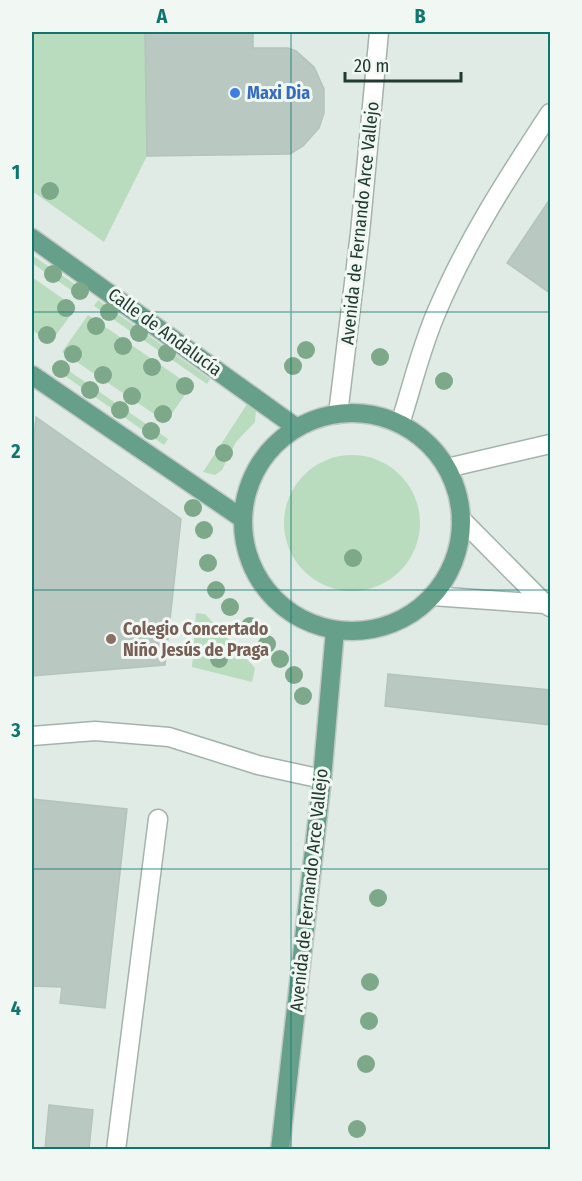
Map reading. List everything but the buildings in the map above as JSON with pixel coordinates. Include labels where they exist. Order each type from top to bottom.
[{"type":"main road","name":"Calle de Andalucía","points":[[32,238],[297,428]]},
{"type":"main road","points":[[32,375],[243,519]]},
{"type":"main road","points":[[359,413],[400,424],[427,443],[447,468],[457,493],[461,519],[454,560],[432,596],[407,616],[390,624],[372,630],[335,630],[298,618],[267,592],[249,558],[243,519],[250,482],[258,466],[282,438],[317,419],[338,414],[359,413]]},
{"type":"main road","name":"Avenida de Fernando Arce Vallejo","points":[[280,1149],[322,779],[335,630]]},
{"type":"street","name":"Avenida de Fernando Arce Vallejo","points":[[338,414],[360,233],[379,32]]},
{"type":"street","points":[[400,424],[433,321],[460,259],[493,199],[550,113]]},
{"type":"street","points":[[447,468],[550,444]]},
{"type":"street","points":[[461,519],[548,606]]},
{"type":"street","points":[[432,596],[548,606]]},
{"type":"street","points":[[32,735],[95,731],[169,737],[258,765],[322,779]]},
{"type":"street","points":[[116,1149],[158,819]]},
{"type":"green space","points":[[32,32],[145,32],[147,156],[104,242],[32,191]]},
{"type":"green space","points":[[32,255],[85,291],[81,297],[32,263]]},
{"type":"green space","points":[[32,277],[76,308],[50,343],[32,330]]},
{"type":"green space","points":[[98,300],[210,379],[207,384],[94,306]]},
{"type":"green space","points":[[88,315],[191,386],[166,422],[62,352]]},
{"type":"green space","points":[[56,362],[168,439],[164,445],[52,367]]},
{"type":"green space","points":[[247,404],[256,410],[255,422],[236,442],[222,470],[215,475],[203,472]]},
{"type":"green space","points":[[352,455],[378,461],[400,475],[414,497],[420,523],[414,549],[400,571],[378,585],[352,591],[326,585],[304,571],[290,549],[284,523],[290,497],[304,475],[326,461]]},
{"type":"green space","points":[[196,613],[205,614],[255,668],[252,682],[192,667]]},
{"type":"place","name":"Maxi Dia","points":[[235,93]]},
{"type":"place","name":"Colegio Concertado Niño Jesús de Praga","points":[[111,639]]}]
